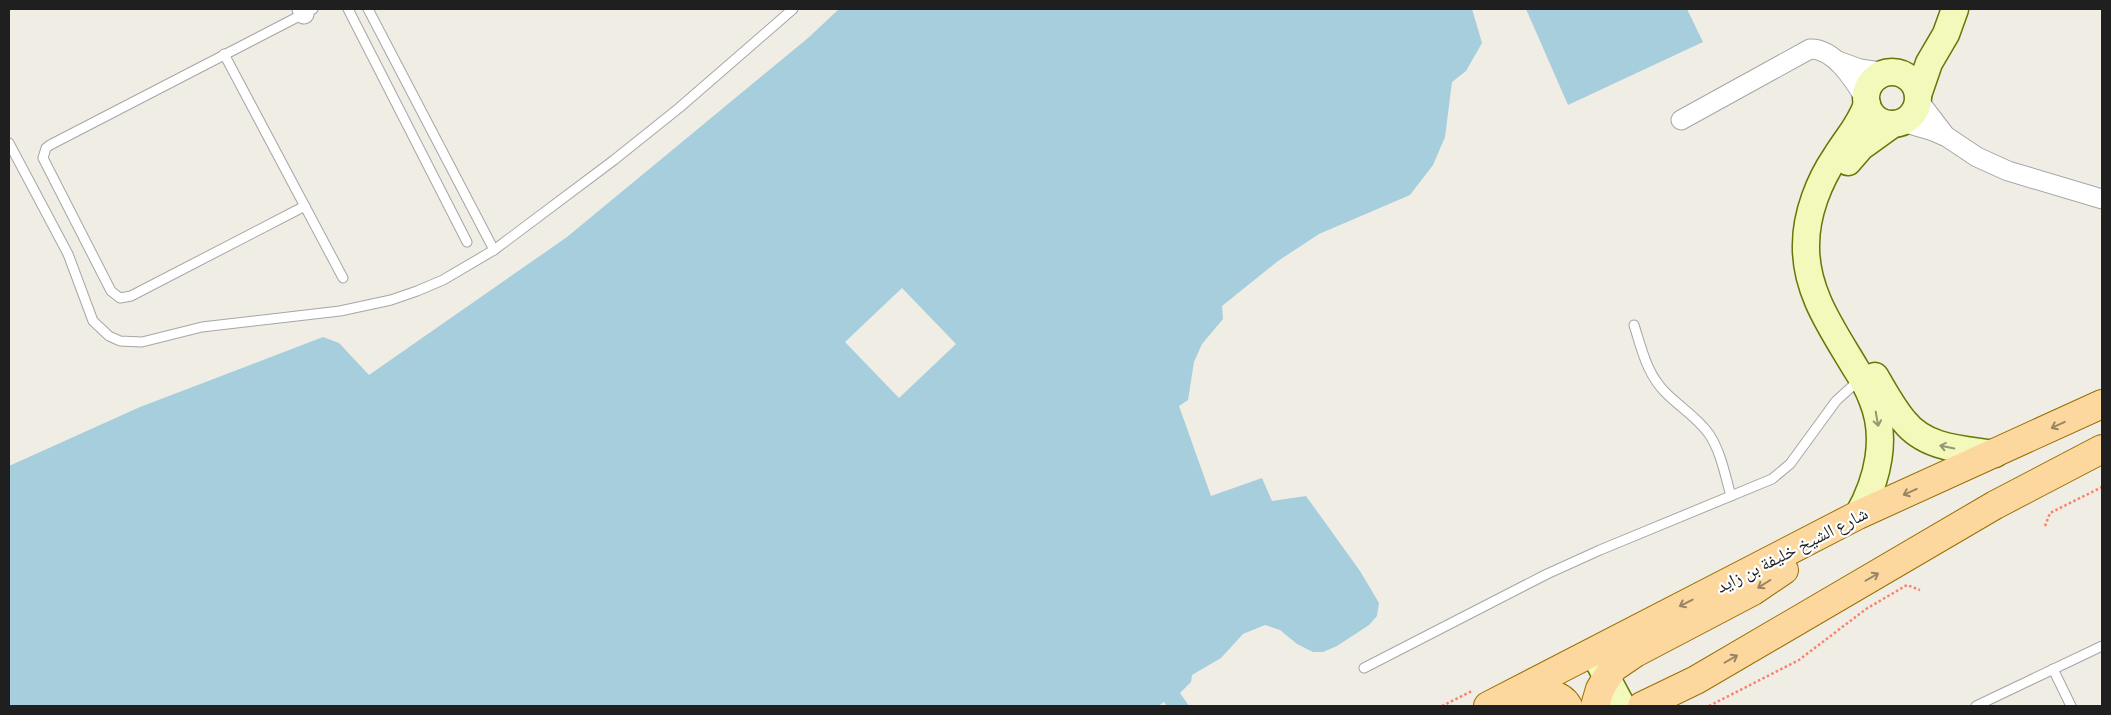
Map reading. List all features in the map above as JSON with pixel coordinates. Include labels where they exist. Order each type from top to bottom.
[{"type":"main road","name":"شارع الشيخ خليفة بن زايد","points":[[1488,706],[1858,515],[1996,454],[2102,404]]},
{"type":"main road","points":[[1642,706],[1696,680],[1995,506],[2102,449]]},
{"type":"main road","points":[[1995,506],[2102,467]]},
{"type":"main road","points":[[1595,706],[1606,676],[1613,668],[1635,653],[1765,584],[1789,565],[1812,539]]},
{"type":"main road","points":[[1680,706],[1696,680]]},
{"type":"main road","points":[[1518,690],[1556,695],[1563,698],[1568,706]]},
{"type":"street","points":[[1858,515],[1873,486],[1877,469],[1880,437],[1872,398],[1818,305],[1808,274],[1806,243],[1813,205],[1819,186],[1836,156],[1859,124],[1867,102],[1868,89],[1871,82],[1906,61],[1930,34],[1942,9]]},
{"type":"street","points":[[1955,9],[1946,34],[1929,63],[1911,116],[1870,139],[1853,155],[1847,165],[1832,195],[1823,229],[1822,248],[1826,284],[1839,317],[1896,410],[1911,429],[1928,441],[1939,445],[1996,454]]},
{"type":"street","points":[[1681,120],[1810,49],[1820,50],[1834,59],[1860,69],[1899,73],[1912,81],[1918,98],[1947,137]]},
{"type":"street","points":[[1834,59],[1852,78],[1876,118],[1884,123],[1917,126],[1947,137],[1992,165],[2102,198]]},
{"type":"street","points":[[1592,652],[1622,706]]},
{"type":"lane","points":[[348,9],[467,242]]},
{"type":"lane","points":[[368,9],[494,250]]},
{"type":"lane","points":[[9,142],[68,254],[93,321],[100,330],[120,341],[142,342],[202,327],[366,307],[391,300],[443,280],[494,250],[614,160],[679,108],[793,9]]},
{"type":"lane","points":[[305,206],[132,296],[120,298],[110,291],[44,164],[44,153],[50,144],[306,10]]},
{"type":"lane","points":[[224,54],[343,278]]},
{"type":"lane","points":[[1634,325],[1645,360],[1654,379],[1668,395],[1700,424],[1714,442],[1731,496]]},
{"type":"lane","points":[[1364,668],[1574,562],[1653,526],[1762,484],[1782,472],[1790,464],[1836,401],[1861,378]]},
{"type":"lane","points":[[1976,706],[2102,646]]},
{"type":"lane","points":[[2052,669],[2071,706]]},
{"type":"path","points":[[2045,526],[2050,513],[2102,487]]},
{"type":"path","points":[[1709,706],[1799,660],[1866,609],[1907,585],[1920,590]]},
{"type":"water","points":[[839,9],[1472,9],[1482,43],[1466,71],[1452,82],[1445,137],[1433,165],[1410,195],[1319,234],[1278,261],[1222,306],[1223,319],[1202,344],[1194,362],[1188,400],[1179,406],[1211,496],[1262,478],[1272,501],[1306,496],[1360,571],[1379,603],[1377,616],[1369,625],[1337,646],[1323,652],[1313,652],[1297,644],[1280,630],[1265,625],[1243,634],[1221,658],[1192,675],[1191,682],[1180,693],[1189,706],[1167,706],[1164,702],[1158,706],[9,706],[9,466],[140,407],[323,337],[339,343],[369,375],[567,237],[808,38]],"holes":[[[902,288],[956,344],[899,398],[845,342]]]},
{"type":"water","points":[[1526,9],[1687,9],[1703,42],[1568,105]]}]
